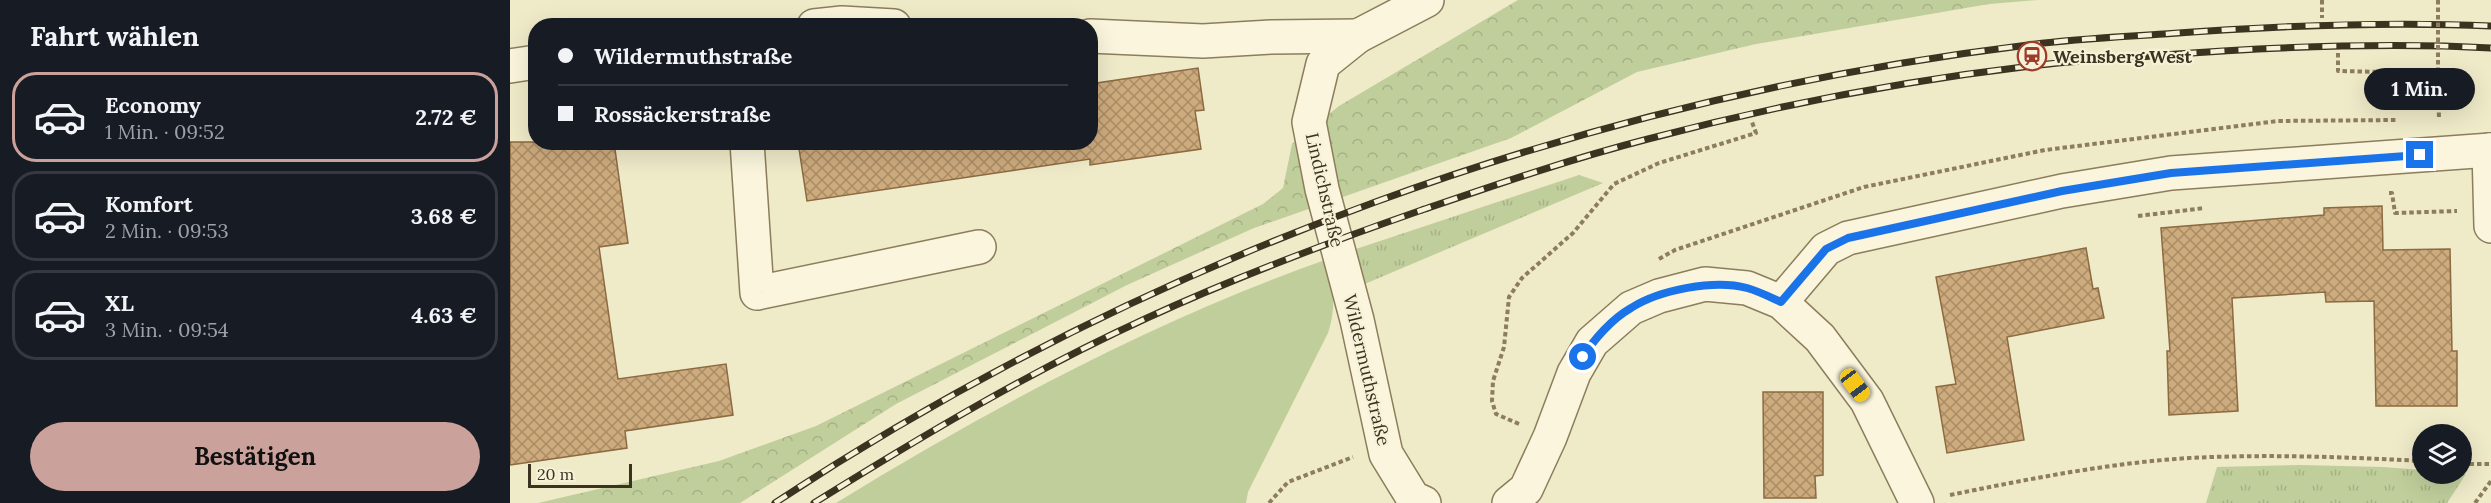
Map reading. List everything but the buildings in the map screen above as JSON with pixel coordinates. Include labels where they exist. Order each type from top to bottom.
[{"type":"street","name":"Lindichstraße","points":[[1341,260],[1322,189],[1309,122],[1323,64],[1358,36],[1428,0]]},
{"type":"street","points":[[1098,36],[1203,41],[1271,37],[1358,36]]},
{"type":"street","points":[[510,66],[528,63]]},
{"type":"street","points":[[748,150],[757,293],[980,247]]},
{"type":"street","points":[[1781,302],[1826,249],[1848,238],[2051,193],[2171,173],[2490,150],[2491,226]]},
{"type":"street","name":"Wildermuthstraße","points":[[1341,260],[1386,454],[1413,498],[1424,503]]},
{"type":"street","points":[[1509,503],[1526,489],[1550,437],[1574,373],[1592,342],[1631,308],[1659,296],[1705,284],[1747,288],[1781,302],[1820,338],[1867,401],[1917,502]]},
{"type":"path","points":[[2322,0],[2322,18]]},
{"type":"path","points":[[2438,0],[2439,120]]},
{"type":"path","points":[[2338,53],[2338,71],[2439,73]]},
{"type":"path","points":[[2391,72],[2392,91]]},
{"type":"path","points":[[1511,420],[1496,414],[1492,401],[1493,381],[1504,347],[1509,297],[1522,278],[1572,233],[1614,184],[1659,163],[1756,133],[1752,122]]},
{"type":"path","points":[[2380,194],[2392,193],[2396,213],[2491,210]]},
{"type":"path","points":[[2135,216],[2214,207]]},
{"type":"path","points":[[1269,503],[1288,482],[1384,444]]},
{"type":"path","points":[[1917,502],[2064,472],[2189,459],[2338,456],[2412,460]]},
{"type":"path","points":[[2472,464],[2491,464]]},
{"type":"path","points":[[2475,503],[2491,481]]},
{"type":"green space","points":[[1518,0],[2038,0],[1989,4],[1756,44],[1637,72],[1511,138],[1254,228],[1127,285],[896,404],[740,503],[538,503],[719,461],[816,426],[1263,204],[1283,188],[1292,144],[1339,106]]},
{"type":"green space","points":[[1579,175],[1603,183],[1360,286],[1353,250]]},
{"type":"green space","points":[[1325,260],[1333,296],[1328,333],[1248,492],[1246,503],[836,503],[1013,400],[1074,369],[1198,310]]},
{"type":"green space","points":[[2301,465],[2383,467],[2412,469],[2412,484],[2459,484],[2447,503],[2206,503],[2217,467]]},
{"type":"railway","points":[[775,503],[918,415],[1066,335],[1219,264],[1375,202],[1535,149],[1698,105],[1862,70],[2028,45],[2096,38],[2287,27],[2368,24],[2491,26]]},
{"type":"railway","points":[[814,503],[1019,382],[1104,338],[1180,303],[1282,261],[1385,223],[1533,173],[1619,147],[1742,116],[1838,96],[1934,79],[2047,64],[2204,52],[2368,45],[2491,48]]},
{"type":"place","name":"Weinsberg West","points":[[2032,56]]},
{"type":"route","points":[[1583,357],[1592,342],[1631,308],[1659,296],[1705,284],[1747,288],[1781,302],[1826,249],[1848,238],[2062,191],[2171,173],[2420,155]]}]
